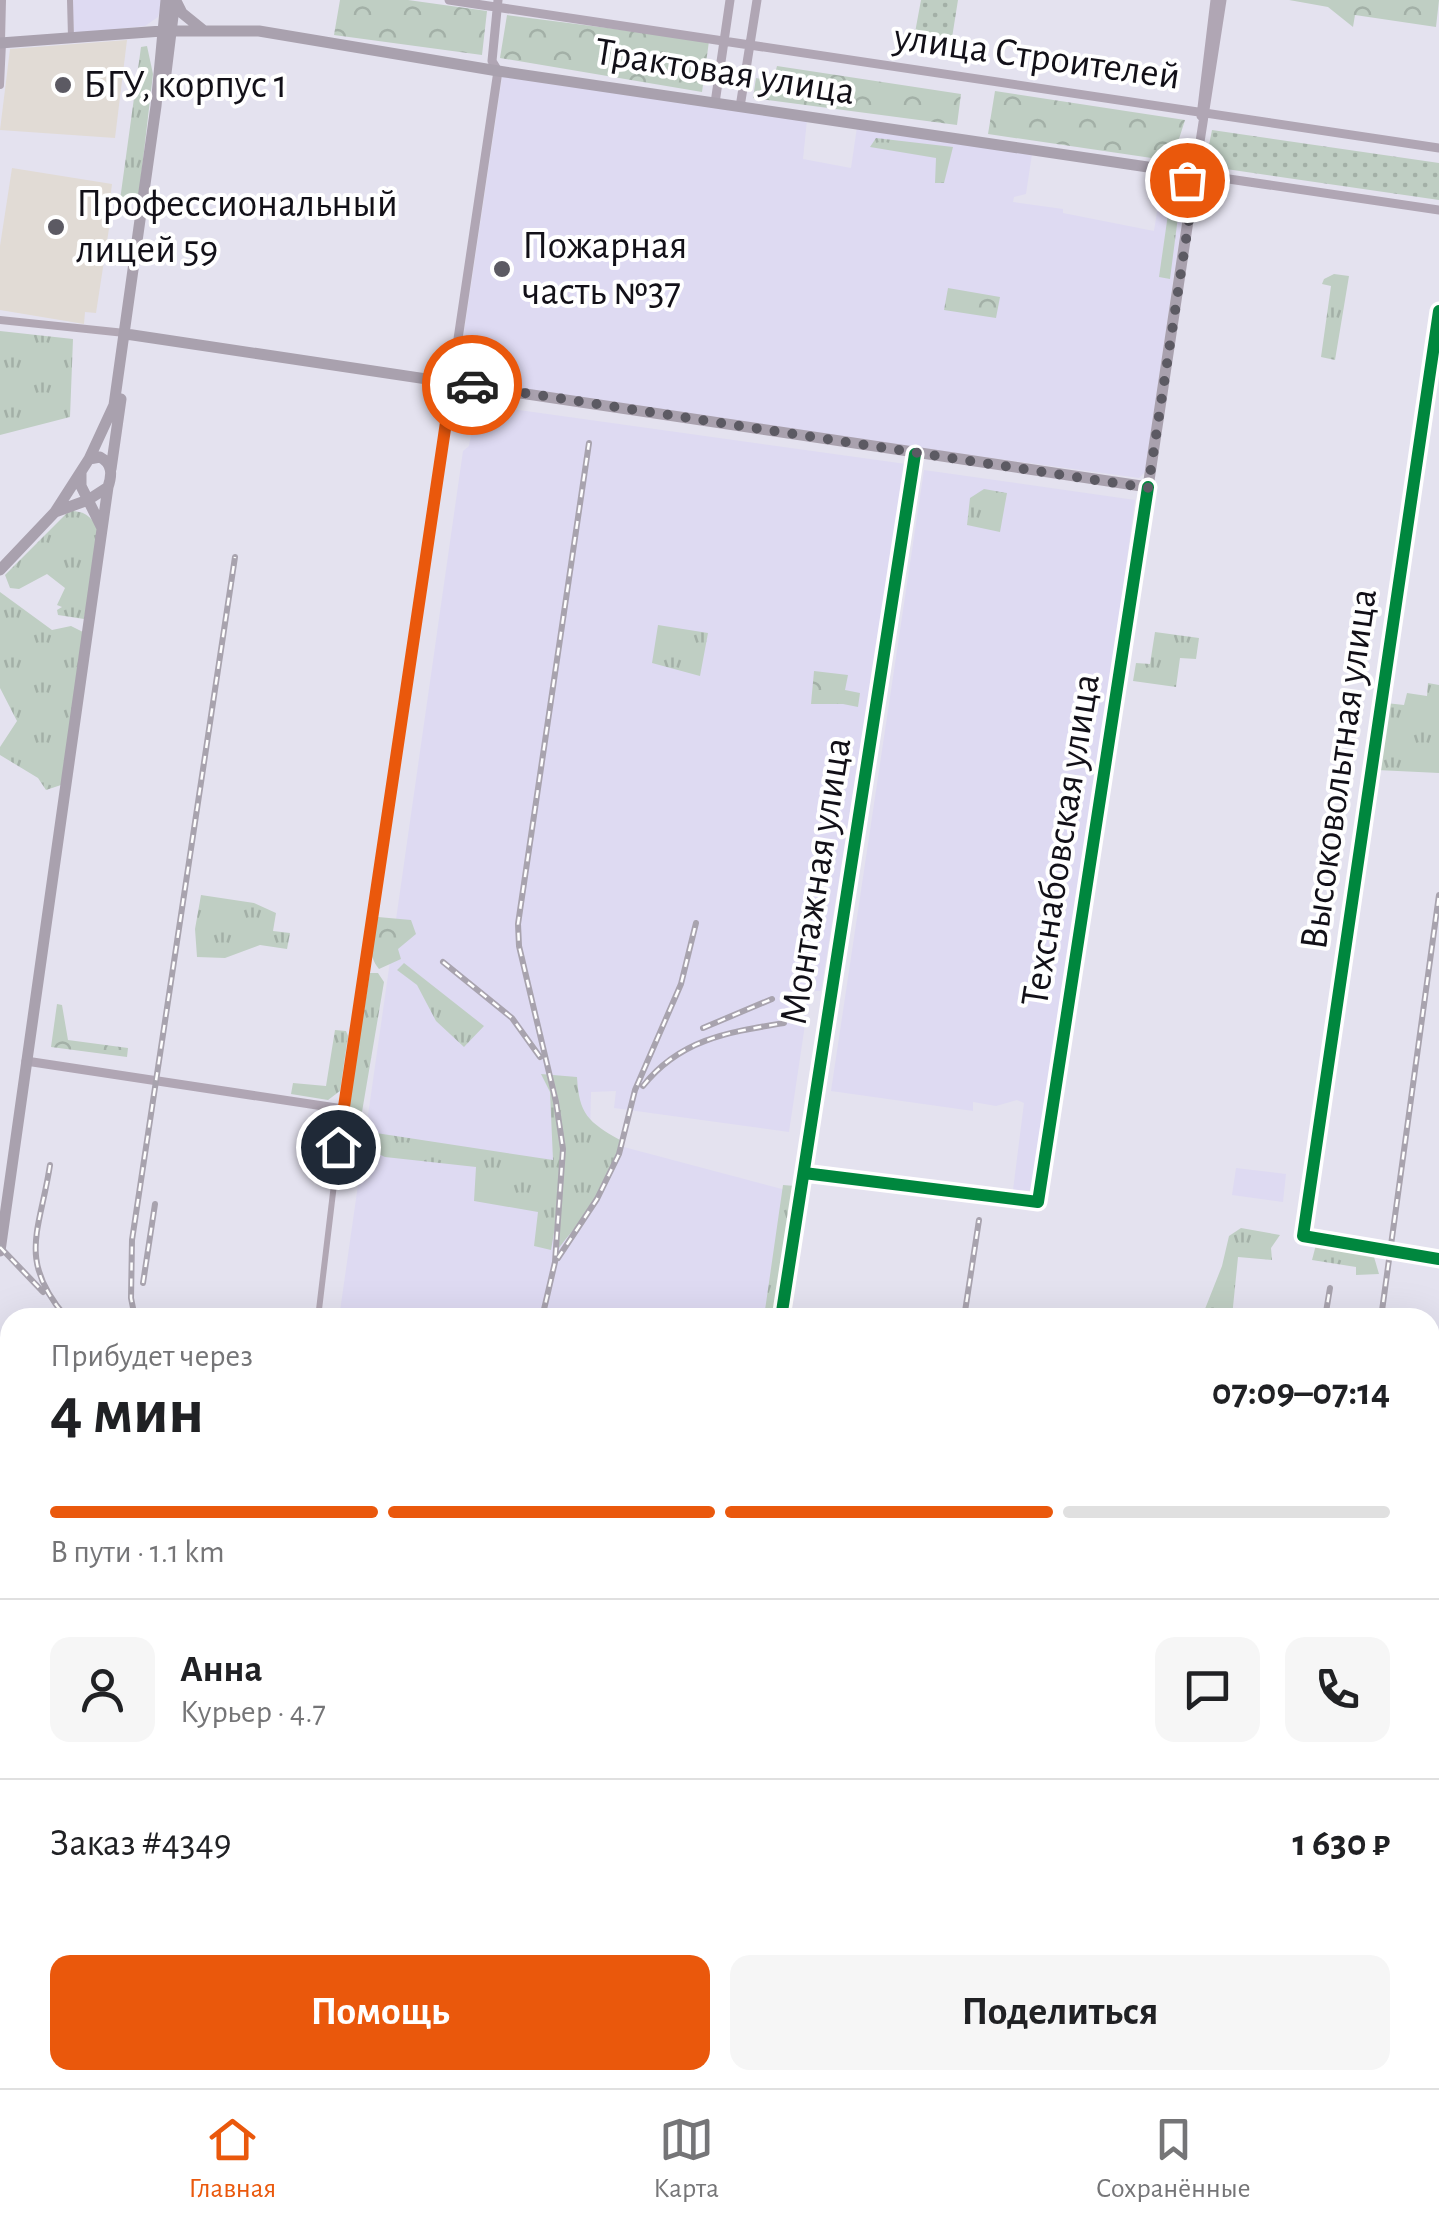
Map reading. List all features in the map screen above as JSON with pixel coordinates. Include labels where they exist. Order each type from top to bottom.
[{"type":"main road","name":"улица Строителей","points":[[449,0],[498,4],[724,42],[1439,148]]},
{"type":"main road","points":[[715,103],[730,0]]},
{"type":"main road","points":[[740,107],[757,0]]},
{"type":"main road","points":[[1195,174],[1219,0]]},
{"type":"main road","points":[[169,62],[186,39],[203,30],[170,2]]},
{"type":"main road","points":[[0,570],[55,512],[89,459],[114,406],[129,334],[170,2]]},
{"type":"main road","points":[[159,74],[150,41],[143,33],[158,21],[170,2]]},
{"type":"main road","points":[[26,1060],[343,1109],[498,71],[492,61],[498,4]]},
{"type":"main road","name":"Трактовая улица","points":[[1,43],[167,31],[260,32],[498,71],[1439,210]]},
{"type":"main road","points":[[0,1251],[169,62],[167,31]]},
{"type":"main road","points":[[1170,170],[1199,150]]},
{"type":"main road","points":[[1192,200],[1204,184],[1221,177],[1199,150]]},
{"type":"main road","points":[[1170,170],[1187,180],[1192,200]]},
{"type":"main road","name":"Техснабовская улица","points":[[1148,488],[1195,174]]},
{"type":"main road","points":[[129,334],[1148,488]]},
{"type":"main road","points":[[89,459],[100,457],[111,469]]},
{"type":"main road","points":[[81,472],[81,486],[103,531]]},
{"type":"main road","points":[[55,512],[88,500],[108,487]]},
{"type":"street","points":[[0,85],[2,0]]},
{"type":"street","points":[[70,0],[71,38]]},
{"type":"street","name":"Высоковольтная улица","points":[[1303,1236],[1439,311]]},
{"type":"street","points":[[0,320],[129,334]]},
{"type":"street","name":"Монтажная улица","points":[[783,1308],[916,454]]},
{"type":"street","name":"Техснабовская улица","points":[[804,1173],[1038,1202],[1148,488]]},
{"type":"street","points":[[319,1308],[343,1109]]},
{"type":"street","points":[[1303,1236],[1439,1258]]},
{"type":"shaded area","points":[[72,0],[163,0],[158,17],[145,26],[74,34]]},
{"type":"shaded area","name":"БГУ, корпус 1","points":[[127,40],[115,138],[0,130],[10,49]]},
{"type":"shaded area","points":[[502,77],[807,120],[803,159],[851,168],[857,127],[1032,154],[1026,194],[1014,197],[1013,202],[1063,209],[1063,213],[1154,231],[1163,174],[1181,177],[1187,187],[1145,472],[1139,478],[755,426],[461,380],[458,372]]},
{"type":"shaded area","name":"Профессиональный лицей 59","points":[[12,168],[112,184],[112,209],[96,313],[85,312],[84,324],[0,310],[0,246]]},
{"type":"shaded area","points":[[469,403],[906,464],[821,991],[810,991],[789,1132],[614,1108],[616,1091],[591,1092],[590,1138],[801,1194],[782,1308],[340,1308],[463,451],[469,446],[472,429],[466,424]]},
{"type":"shaded area","points":[[924,470],[1135,500],[1041,1191],[1013,1190],[1024,1103],[1017,1100],[996,1106],[973,1102],[973,1111],[831,1091]]},
{"type":"shaded area","points":[[1236,1168],[1286,1174],[1283,1202],[1232,1195]]},
{"type":"green space","points":[[340,0],[408,0],[487,11],[482,55],[334,35]]},
{"type":"green space","points":[[921,0],[958,0],[951,44],[914,38]]},
{"type":"green space","points":[[1289,0],[1439,0],[1436,27],[1355,15],[1353,27],[1328,7]]},
{"type":"green space","points":[[507,15],[709,41],[702,92],[500,58]]},
{"type":"green space","points":[[147,46],[153,74],[138,203],[120,200],[141,47]]},
{"type":"green space","points":[[777,66],[961,94],[957,125],[753,98],[756,78],[773,81]]},
{"type":"green space","points":[[995,91],[1185,120],[1172,161],[988,134]]},
{"type":"green space","points":[[1212,130],[1439,163],[1439,200],[1226,169],[1207,155]]},
{"type":"green space","points":[[876,138],[953,147],[944,183],[935,183],[936,158],[870,147]]},
{"type":"green space","points":[[1173,179],[1182,186],[1170,279],[1159,277]]},
{"type":"green space","points":[[1334,274],[1349,276],[1335,360],[1321,357],[1331,286],[1322,284]]},
{"type":"green space","points":[[948,288],[1000,297],[996,318],[944,310]]},
{"type":"green space","points":[[0,331],[73,339],[70,417],[0,435]]},
{"type":"green space","points":[[984,489],[1007,493],[1000,532],[967,525],[970,498]]},
{"type":"green space","points":[[69,511],[88,516],[100,532],[84,619],[58,615],[57,610],[62,607],[57,605],[65,588],[47,574],[19,589],[10,588],[5,575]]},
{"type":"green space","points":[[0,592],[52,630],[71,626],[85,633],[64,784],[46,790],[38,778],[0,755],[0,747],[17,721],[0,688]]},
{"type":"green space","points":[[658,625],[708,633],[700,676],[652,663]]},
{"type":"green space","points":[[1155,632],[1199,638],[1196,659],[1180,658],[1176,687],[1133,681],[1136,663],[1150,664]]},
{"type":"green space","points":[[814,671],[848,675],[845,690],[860,693],[858,707],[811,704]]},
{"type":"green space","points":[[1428,683],[1439,685],[1439,773],[1377,770],[1386,703],[1404,705],[1407,693],[1427,696]]},
{"type":"green space","points":[[201,895],[254,903],[276,913],[273,931],[290,933],[287,949],[260,945],[225,958],[197,957],[195,929]]},
{"type":"green space","points":[[378,917],[411,920],[416,934],[398,949],[401,959],[379,969],[370,944]]},
{"type":"green space","points":[[404,963],[484,1026],[464,1047],[436,1021],[417,985],[397,970]]},
{"type":"green space","points":[[370,973],[378,973],[384,982],[362,1112],[363,1131],[553,1160],[550,1092],[541,1074],[577,1077],[587,1116],[620,1140],[619,1155],[607,1185],[556,1252],[555,1227],[551,1250],[534,1246],[538,1212],[474,1201],[476,1167],[385,1157],[363,1147],[353,1163],[339,1160]]},
{"type":"green space","points":[[57,1004],[62,1005],[68,1040],[128,1048],[127,1057],[51,1047]]},
{"type":"green space","points":[[335,1030],[346,1031],[348,1036],[340,1091],[328,1100],[291,1094],[293,1083],[326,1086]]},
{"type":"green space","points":[[783,1185],[795,1186],[778,1308],[765,1308]]},
{"type":"green space","points":[[1241,1228],[1280,1235],[1271,1248],[1272,1260],[1238,1257],[1233,1308],[1205,1308],[1222,1266],[1229,1236]]},
{"type":"green space","points":[[1317,1241],[1372,1250],[1379,1274],[1356,1275],[1356,1267],[1312,1260]]},
{"type":"railway","points":[[544,1308],[555,1262],[563,1149],[556,1102],[519,946],[518,924],[589,443]]},
{"type":"railway","points":[[133,1308],[132,1240],[235,557]]},
{"type":"railway","points":[[1382,1308],[1439,895]]},
{"type":"railway","points":[[558,1258],[597,1199],[619,1154],[635,1090],[681,984],[696,923]]},
{"type":"railway","points":[[443,962],[512,1018],[540,1057]]},
{"type":"railway","points":[[703,1028],[772,999]]},
{"type":"railway","points":[[643,1086],[657,1070],[689,1048],[725,1034],[784,1023]]},
{"type":"railway","points":[[50,1165],[38,1227],[37,1261],[41,1278],[59,1308]]},
{"type":"railway","points":[[143,1283],[155,1204]]},
{"type":"railway","points":[[966,1308],[979,1220]]},
{"type":"railway","points":[[0,1247],[43,1292]]},
{"type":"railway","points":[[1327,1308],[1330,1288]]},
{"type":"cycle path","points":[[1439,311],[1303,1236],[1439,1259]]},
{"type":"cycle path","points":[[783,1308],[915,454]]},
{"type":"cycle path","points":[[804,1173],[1038,1202],[1148,487]]},
{"type":"way so far","points":[[472,385],[1148,488],[1192,200],[1187,180]]},
{"type":"place","name":"БГУ, корпус 1","points":[[63,85]]},
{"type":"place","name":"Профессиональный лицей 59","points":[[56,227]]},
{"type":"place","name":"Пожарная часть №37","points":[[502,269]]},
{"type":"route","points":[[338,1147],[452,382],[472,385]]}]
